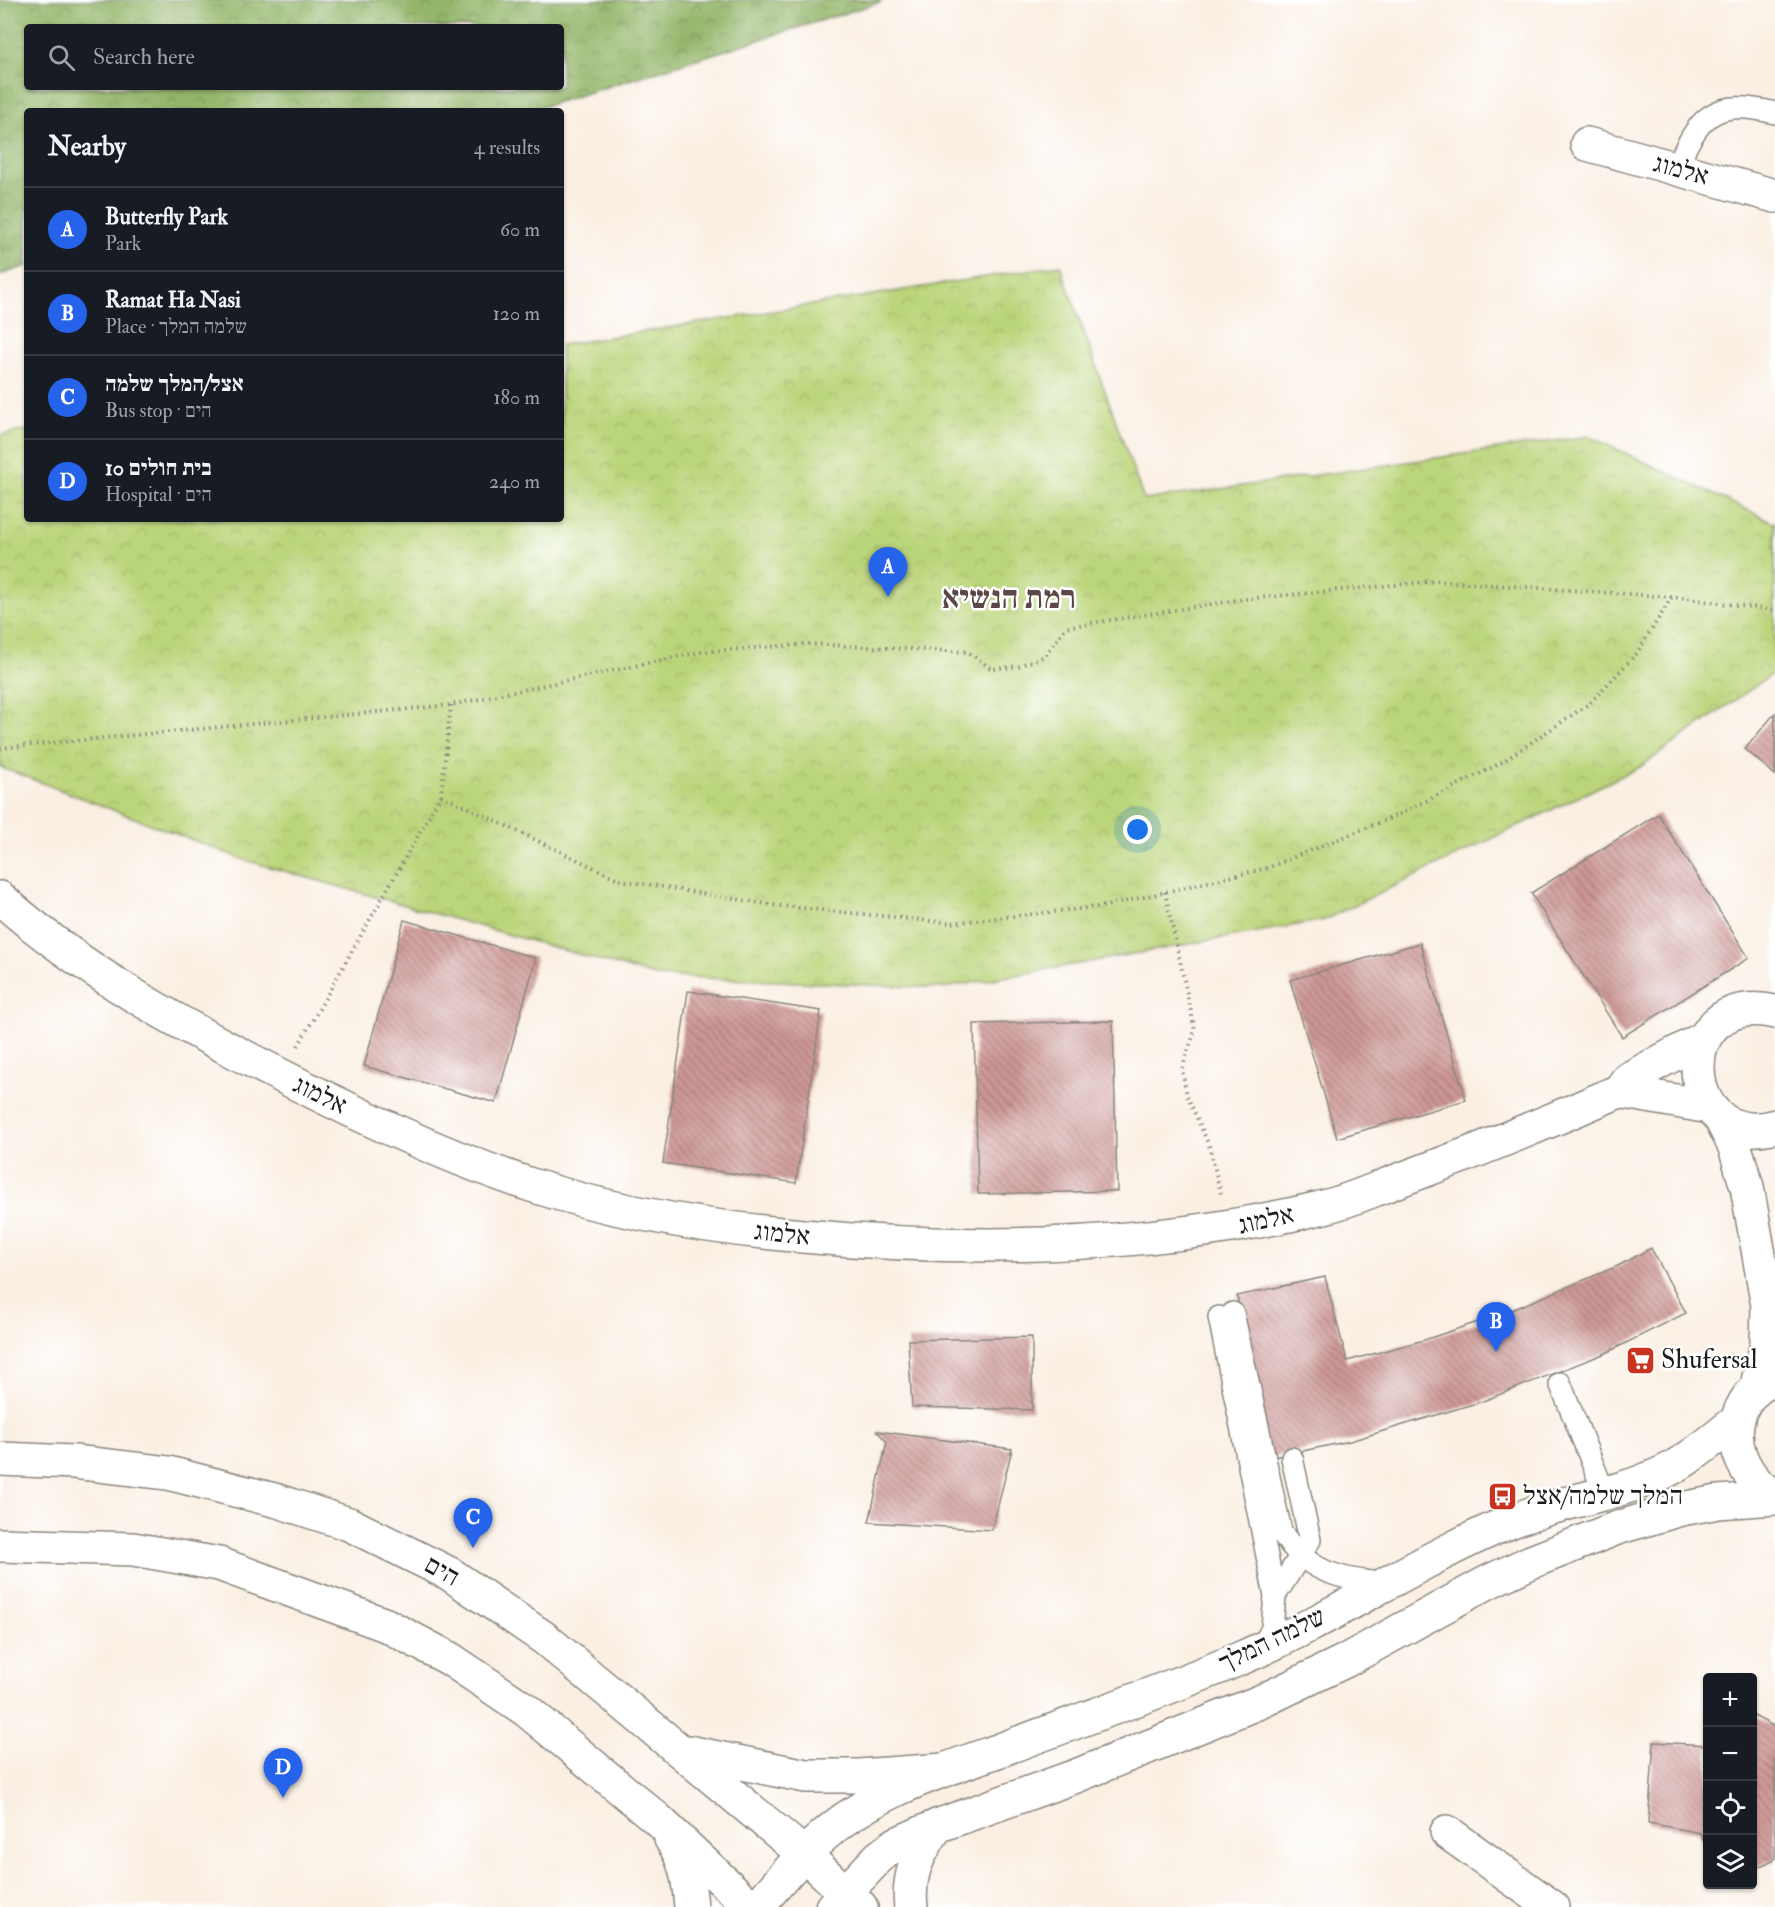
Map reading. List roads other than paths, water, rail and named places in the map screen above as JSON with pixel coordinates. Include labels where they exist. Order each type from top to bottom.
[{"type":"street","name":"אלמוג","points":[[1587,144],[1775,195]]},
{"type":"street","name":"אלמוג","points":[[0,898],[35,929],[111,983],[200,1034],[281,1076],[437,1149],[533,1185],[656,1218],[764,1233],[881,1244],[1003,1245],[1137,1238],[1229,1228],[1326,1207],[1497,1144],[1619,1091],[1628,1079],[1704,1038]]},
{"type":"street","points":[[1771,1010],[1738,1011],[1723,1018],[1704,1038],[1696,1069],[1702,1095],[1715,1112],[1734,1147],[1747,1186],[1768,1306],[1767,1343],[1765,1384],[1744,1405],[1738,1420],[1737,1446],[1747,1473],[1760,1488],[1775,1498]]},
{"type":"street","points":[[1619,1091],[1715,1112],[1744,1128],[1757,1130],[1775,1126]]},
{"type":"street","name":"שלמה המלך","points":[[757,1907],[804,1854],[857,1811],[945,1770],[1190,1679],[1262,1648],[1385,1583],[1514,1520],[1636,1484],[1663,1473],[1695,1454],[1738,1420]]},
{"type":"street","name":"הים","points":[[0,1459],[74,1462],[168,1473],[278,1501],[349,1524],[450,1574],[544,1638],[682,1751],[804,1854],[846,1902]]},
{"type":"street","name":"שלמה המלך","points":[[846,1902],[879,1857],[896,1844],[937,1826],[1076,1776],[1262,1701],[1345,1661],[1488,1582],[1579,1543],[1681,1509],[1718,1502],[1775,1498]]},
{"type":"street","points":[[0,1545],[133,1549],[219,1564],[386,1625],[450,1659],[526,1710],[656,1818],[751,1907]]},
{"type":"street","points":[[682,1751],[806,1776],[858,1776],[945,1770]]},
{"type":"street","points":[[656,1818],[680,1852],[689,1882],[691,1907]]},
{"type":"street","points":[[911,1907],[909,1889],[913,1866],[937,1826]]},
{"type":"street","points":[[1447,1832],[1552,1907]]},
{"type":"lane","points":[[1676,169],[1691,134],[1706,117],[1723,110],[1748,106],[1775,113]]},
{"type":"lane","points":[[1262,1648],[1272,1628],[1275,1596],[1226,1315],[1281,1532],[1300,1557],[1317,1568],[1363,1582],[1385,1583]]},
{"type":"lane","points":[[1560,1383],[1604,1492]]},
{"type":"lane","points":[[1275,1596],[1310,1540],[1292,1458]]},
{"type":"place","name":"Butterfly Park","points":[[888,597]]},
{"type":"place","name":"Ramat Ha Nasi","points":[[1496,1352]]},
{"type":"place","name":"Shufersal","points":[[1640,1360]]},
{"type":"place","name":"המלך שלמה/אצל","points":[[1502,1496]]},
{"type":"place","name":"אצל/המלך שלמה","points":[[473,1548]]},
{"type":"place","name":"בית חולים 10","points":[[283,1798]]},
{"type":"district","name":"רמת הנשיא","points":[[1009,598]]}]
